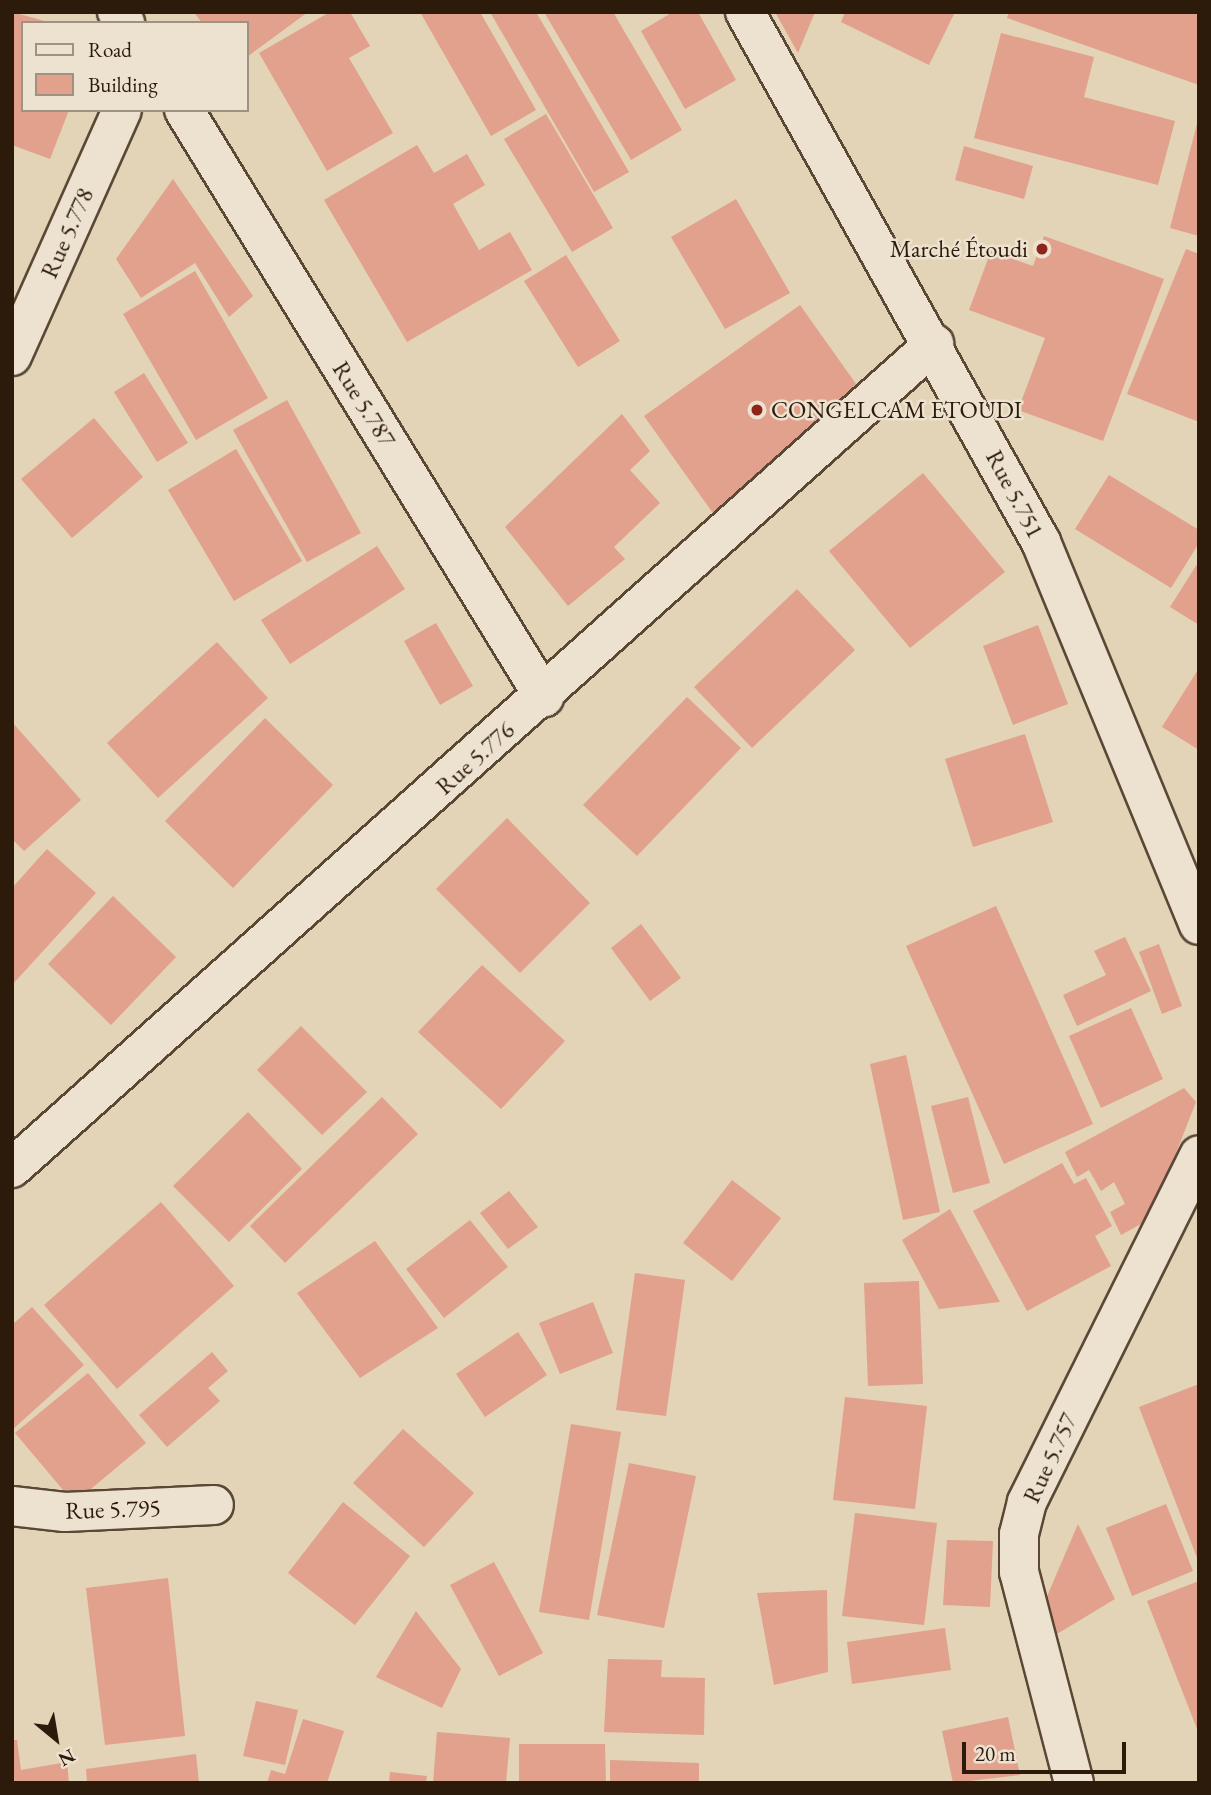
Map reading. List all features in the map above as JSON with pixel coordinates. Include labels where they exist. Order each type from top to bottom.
[{"type":"street","name":"Rue 5.751","points":[[745,12],[934,344],[1041,542],[1199,925]]},
{"type":"street","name":"Rue 5.778","points":[[12,356],[121,112]]},
{"type":"street","name":"Rue 5.787","points":[[185,112],[544,697]]},
{"type":"street","name":"Rue 5.776","points":[[12,1168],[544,697],[934,344]]},
{"type":"street","name":"Rue 5.757","points":[[1074,1783],[1019,1572],[1019,1534],[1027,1502],[1199,1154]]},
{"type":"street","name":"Rue 5.795","points":[[12,1506],[65,1512],[214,1506]]},
{"type":"building","points":[[12,12],[44,21],[21,21],[21,112],[68,112],[50,159],[12,145]]},
{"type":"building","points":[[194,12],[308,12],[248,56],[248,21],[201,21]]},
{"type":"building","points":[[330,12],[350,12],[370,46],[349,58],[393,133],[327,171],[259,53]]},
{"type":"building","points":[[420,12],[480,12],[536,110],[491,136]]},
{"type":"building","points":[[490,12],[536,12],[629,172],[594,192]]},
{"type":"building","points":[[544,12],[613,12],[682,130],[631,160]]},
{"type":"building","points":[[673,12],[698,12],[736,80],[685,109],[641,31]]},
{"type":"building","points":[[775,12],[815,12],[798,53]]},
{"type":"building","points":[[845,12],[955,12],[929,65],[841,22]]},
{"type":"building","points":[[1009,12],[1199,12],[1199,85],[1007,18]]},
{"type":"building","points":[[1001,33],[1094,57],[1084,97],[1175,121],[1158,185],[974,138]]},
{"type":"building","points":[[546,114],[613,228],[572,252],[504,139]]},
{"type":"building","points":[[1199,120],[1199,236],[1170,228]]},
{"type":"building","points":[[417,145],[434,173],[467,154],[485,185],[453,204],[479,250],[510,232],[532,270],[407,342],[324,200]]},
{"type":"building","points":[[964,146],[1033,166],[1024,199],[955,180]]},
{"type":"building","points":[[173,179],[253,296],[229,317],[195,263],[141,298],[116,259]]},
{"type":"building","points":[[736,199],[790,293],[725,329],[671,237]]},
{"type":"building","points":[[1044,236],[1164,279],[1103,441],[1018,410],[1045,338],[969,310],[991,251],[1033,266]]},
{"type":"building","points":[[1186,249],[1199,254],[1199,422],[1127,394]]},
{"type":"building","points":[[566,255],[620,341],[578,367],[524,281]]},
{"type":"building","points":[[195,271],[268,398],[196,440],[123,314]]},
{"type":"building","name":"CONGELCAM ETOUDI","points":[[800,305],[871,405],[715,516],[644,416]]},
{"type":"building","points":[[144,373],[188,443],[157,462],[114,392]]},
{"type":"building","points":[[287,400],[361,533],[307,562],[233,430]]},
{"type":"building","points":[[622,414],[650,451],[630,470],[660,503],[614,547],[625,559],[568,606],[505,527]]},
{"type":"building","points":[[94,418],[143,477],[72,538],[21,479]]},
{"type":"building","points":[[236,449],[302,561],[234,601],[168,490]]},
{"type":"building","points":[[923,473],[1005,572],[910,648],[829,551]]},
{"type":"building","points":[[1109,475],[1199,530],[1199,543],[1171,588],[1075,529]]},
{"type":"building","points":[[377,546],[405,589],[290,664],[261,620]]},
{"type":"building","points":[[1199,561],[1199,625],[1170,607]]},
{"type":"building","points":[[797,589],[855,650],[752,748],[694,687]]},
{"type":"building","points":[[436,623],[473,686],[440,705],[404,641]]},
{"type":"building","points":[[1038,625],[1068,704],[1013,725],[983,646]]},
{"type":"building","points":[[217,642],[268,698],[158,798],[107,743]]},
{"type":"building","points":[[1199,668],[1199,750],[1162,727]]},
{"type":"building","points":[[687,697],[741,748],[637,856],[583,805]]},
{"type":"building","points":[[265,718],[333,785],[233,888],[165,821]]},
{"type":"building","points":[[12,722],[81,800],[24,851],[12,839]]},
{"type":"building","points":[[1025,734],[1053,822],[973,847],[945,759]]},
{"type":"building","points":[[507,818],[590,903],[520,973],[436,889]]},
{"type":"building","points":[[47,849],[96,893],[12,985],[12,888]]},
{"type":"building","points":[[113,896],[176,957],[111,1025],[48,964]]},
{"type":"building","points":[[996,906],[1093,1124],[1004,1164],[906,946]]},
{"type":"building","points":[[641,924],[681,978],[650,1001],[611,948]]},
{"type":"building","points":[[1125,937],[1151,991],[1077,1026],[1063,995],[1106,975],[1094,951]]},
{"type":"building","points":[[1159,944],[1182,1006],[1162,1014],[1139,952]]},
{"type":"building","points":[[482,965],[565,1041],[501,1109],[418,1032]]},
{"type":"building","points":[[1131,1008],[1163,1079],[1101,1108],[1069,1036]]},
{"type":"building","points":[[301,1026],[367,1092],[322,1135],[257,1070]]},
{"type":"building","points":[[906,1055],[940,1212],[903,1220],[870,1064]]},
{"type":"building","points":[[1184,1088],[1196,1102],[1150,1219],[1121,1235],[1110,1212],[1125,1204],[1114,1182],[1101,1191],[1089,1170],[1077,1177],[1065,1152]]},
{"type":"building","points":[[382,1097],[418,1134],[285,1263],[250,1226]]},
{"type":"building","points":[[968,1097],[990,1183],[953,1193],[931,1106]]},
{"type":"building","points":[[248,1112],[302,1169],[229,1242],[173,1186]]},
{"type":"building","points":[[1062,1163],[1074,1184],[1086,1178],[1112,1226],[1095,1236],[1111,1266],[1027,1311],[973,1211]]},
{"type":"building","points":[[732,1180],[781,1218],[732,1281],[683,1243]]},
{"type":"building","points":[[509,1191],[538,1227],[508,1249],[480,1213]]},
{"type":"building","points":[[161,1202],[234,1286],[117,1389],[44,1305]]},
{"type":"building","points":[[950,1209],[1000,1302],[939,1309],[902,1240]]},
{"type":"building","points":[[470,1220],[508,1267],[444,1318],[406,1269]]},
{"type":"building","points":[[375,1241],[438,1328],[360,1378],[297,1293]]},
{"type":"building","points":[[635,1273],[685,1280],[666,1416],[616,1410]]},
{"type":"building","points":[[919,1281],[923,1384],[868,1386],[864,1283]]},
{"type":"building","points":[[593,1302],[613,1353],[560,1374],[539,1323]]},
{"type":"building","points":[[32,1307],[84,1365],[12,1430],[12,1325]]},
{"type":"building","points":[[518,1332],[547,1375],[485,1417],[456,1374]]},
{"type":"building","points":[[212,1352],[228,1371],[208,1388],[220,1401],[167,1447],[139,1415]]},
{"type":"building","points":[[88,1373],[146,1443],[74,1503],[15,1433]]},
{"type":"building","points":[[1199,1384],[1199,1563],[1139,1407]]},
{"type":"building","points":[[845,1397],[927,1406],[915,1509],[833,1500]]},
{"type":"building","points":[[571,1424],[621,1432],[589,1620],[539,1612]]},
{"type":"building","points":[[403,1429],[474,1493],[424,1547],[353,1483]]},
{"type":"building","points":[[629,1463],[696,1476],[664,1628],[597,1615]]},
{"type":"building","points":[[343,1502],[410,1556],[355,1625],[288,1573]]},
{"type":"building","points":[[1166,1504],[1193,1571],[1132,1596],[1106,1528]]},
{"type":"building","points":[[855,1513],[937,1523],[924,1625],[842,1616]]},
{"type":"building","points":[[1078,1524],[1115,1599],[1047,1640],[1039,1615]]},
{"type":"building","points":[[947,1540],[993,1541],[990,1607],[943,1605]]},
{"type":"building","points":[[494,1562],[543,1653],[499,1676],[450,1585]]},
{"type":"building","points":[[168,1578],[185,1736],[105,1745],[86,1588]]},
{"type":"building","points":[[1199,1581],[1199,1734],[1147,1601]]},
{"type":"building","points":[[827,1590],[828,1672],[774,1685],[757,1593]]},
{"type":"building","points":[[416,1611],[461,1669],[442,1708],[376,1677]]},
{"type":"building","points":[[945,1628],[951,1670],[852,1684],[847,1642]]},
{"type":"building","points":[[608,1659],[662,1660],[661,1677],[705,1678],[704,1735],[604,1732]]},
{"type":"building","points":[[256,1701],[298,1710],[285,1765],[243,1756]]},
{"type":"building","points":[[1008,1717],[1020,1775],[953,1783],[942,1731]]},
{"type":"building","points":[[303,1719],[344,1731],[327,1783],[267,1783],[271,1770],[285,1774]]},
{"type":"building","points":[[437,1732],[510,1738],[506,1783],[433,1783]]},
{"type":"building","points":[[12,1740],[17,1740],[21,1770],[67,1762],[69,1783],[12,1783]]},
{"type":"building","points":[[519,1744],[605,1744],[606,1783],[519,1783]]},
{"type":"building","points":[[196,1754],[199,1783],[87,1783],[86,1769]]},
{"type":"building","points":[[610,1760],[699,1763],[699,1783],[610,1783]]},
{"type":"building","points":[[390,1772],[427,1776],[426,1783],[389,1783]]},
{"type":"place","name":"Marché Étoudi","points":[[1042,249]]},
{"type":"place","name":"CONGELCAM ETOUDI","points":[[757,410]]}]
